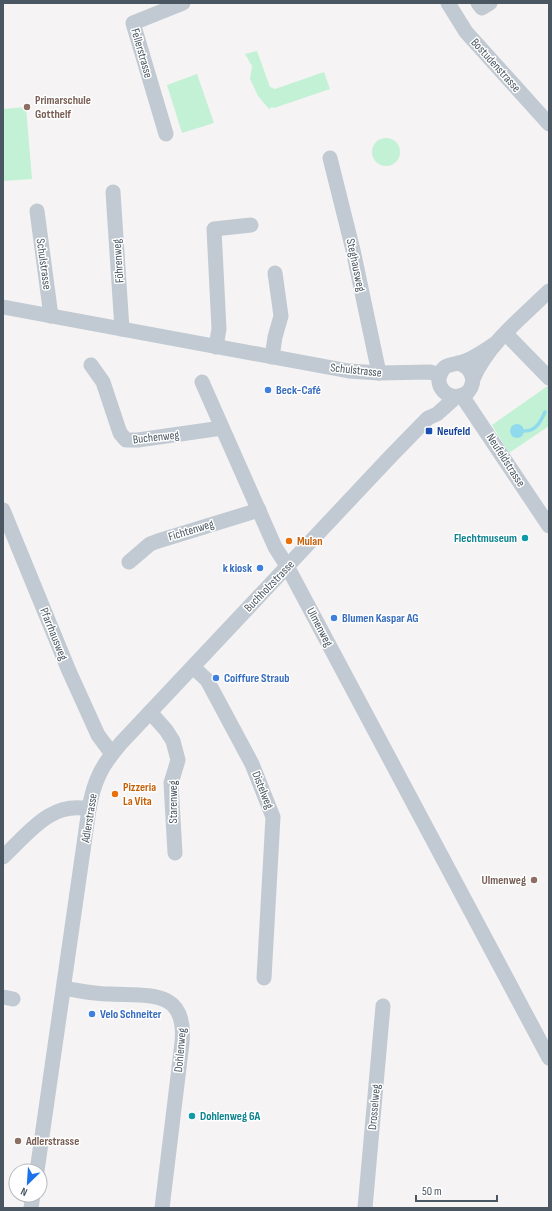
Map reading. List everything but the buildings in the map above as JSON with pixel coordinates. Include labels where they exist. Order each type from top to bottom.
[{"type":"street","name":"Fellerstrasse","points":[[166,134],[133,23],[183,3]]},
{"type":"street","points":[[478,3],[482,8],[490,3]]},
{"type":"street","name":"Bostudenstrasse","points":[[452,5],[466,32],[549,124]]},
{"type":"street","name":"Steghausweg","points":[[330,158],[353,250],[379,373]]},
{"type":"street","name":"Föhrenweg","points":[[113,192],[122,329]]},
{"type":"street","name":"Schulstrasse","points":[[37,211],[52,316]]},
{"type":"street","points":[[207,223],[212,323],[216,342]]},
{"type":"street","points":[[216,342],[219,329],[219,315],[214,229],[251,225]]},
{"type":"street","points":[[272,357],[281,316],[275,273]]},
{"type":"street","points":[[501,338],[458,363],[448,365],[441,382],[447,394],[459,396],[470,389],[473,379],[480,366],[501,338],[549,291]]},
{"type":"street","name":"Schulstrasse","points":[[3,307],[122,329],[216,342],[272,357],[349,371],[379,373],[430,372],[441,382]]},
{"type":"street","points":[[501,338],[549,378]]},
{"type":"street","points":[[458,363],[468,369],[473,379]]},
{"type":"street","name":"Buchenweg","points":[[91,365],[103,382],[120,433],[126,440],[138,440],[222,428]]},
{"type":"street","name":"Ulmenweg","points":[[202,382],[275,547],[288,566],[549,1058]]},
{"type":"street","name":"Buchholzstrasse","points":[[112,754],[428,418],[440,396],[441,382]]},
{"type":"street","name":"Buchholzstrasse","points":[[428,418],[437,414],[459,396]]},
{"type":"street","name":"Neufeldstrasse","points":[[459,396],[498,447],[549,526]]},
{"type":"street","name":"Pfarrhausweg","points":[[3,510],[69,671],[98,735],[112,754]]},
{"type":"street","name":"Fichtenweg","points":[[129,562],[150,544],[259,510]]},
{"type":"street","name":"Distelweg","points":[[193,667],[207,680],[252,764],[273,816],[264,978]]},
{"type":"street","name":"Starenweg","points":[[150,712],[166,730],[173,741],[178,760],[171,783],[175,853]]},
{"type":"street","name":"Adlerstrasse","points":[[38,1163],[89,809],[98,774],[112,754]]},
{"type":"street","points":[[3,857],[52,813],[73,807],[89,809]]},
{"type":"street","name":"Dohlenweg","points":[[64,988],[104,994],[159,997],[175,1007],[182,1018],[184,1029],[162,1208]]},
{"type":"street","name":"Drosselweg","points":[[365,1208],[383,1006]]},
{"type":"green space","points":[[257,51],[270,87],[275,89],[324,72],[330,89],[269,109],[258,96],[250,79],[252,66],[245,54]]},
{"type":"green space","points":[[197,74],[214,123],[182,133],[167,85]]},
{"type":"green space","points":[[26,107],[32,179],[3,181],[3,109]]},
{"type":"green space","points":[[386,138],[396,142],[400,152],[396,162],[386,166],[376,162],[372,152],[376,142]]},
{"type":"green space","points":[[549,385],[549,426],[509,453],[492,425]]},
{"type":"water","points":[[514,424],[520,424],[524,428],[524,434],[520,438],[514,438],[510,434],[510,428]]},
{"type":"waterway","points":[[525,431],[529,431],[535,427],[540,422],[545,412]]},
{"type":"place","name":"Primarschule Gotthelf","points":[[27,107]]},
{"type":"place","name":"Beck-Café","points":[[268,390]]},
{"type":"place","name":"Neufeld","points":[[429,431]]},
{"type":"place","name":"Flechtmuseum","points":[[525,538]]},
{"type":"place","name":"Mulan","points":[[289,541]]},
{"type":"place","name":"k kiosk","points":[[260,568]]},
{"type":"place","name":"Blumen Kaspar AG","points":[[334,618]]},
{"type":"place","name":"Coiffure Straub","points":[[216,678]]},
{"type":"place","name":"Pizzeria La Vita","points":[[115,794]]},
{"type":"place","name":"Ulmenweg","points":[[534,880]]},
{"type":"place","name":"Velo Schneiter","points":[[92,1014]]},
{"type":"place","name":"Dohlenweg 6A","points":[[192,1116]]},
{"type":"place","name":"Adlerstrasse","points":[[18,1141]]}]
